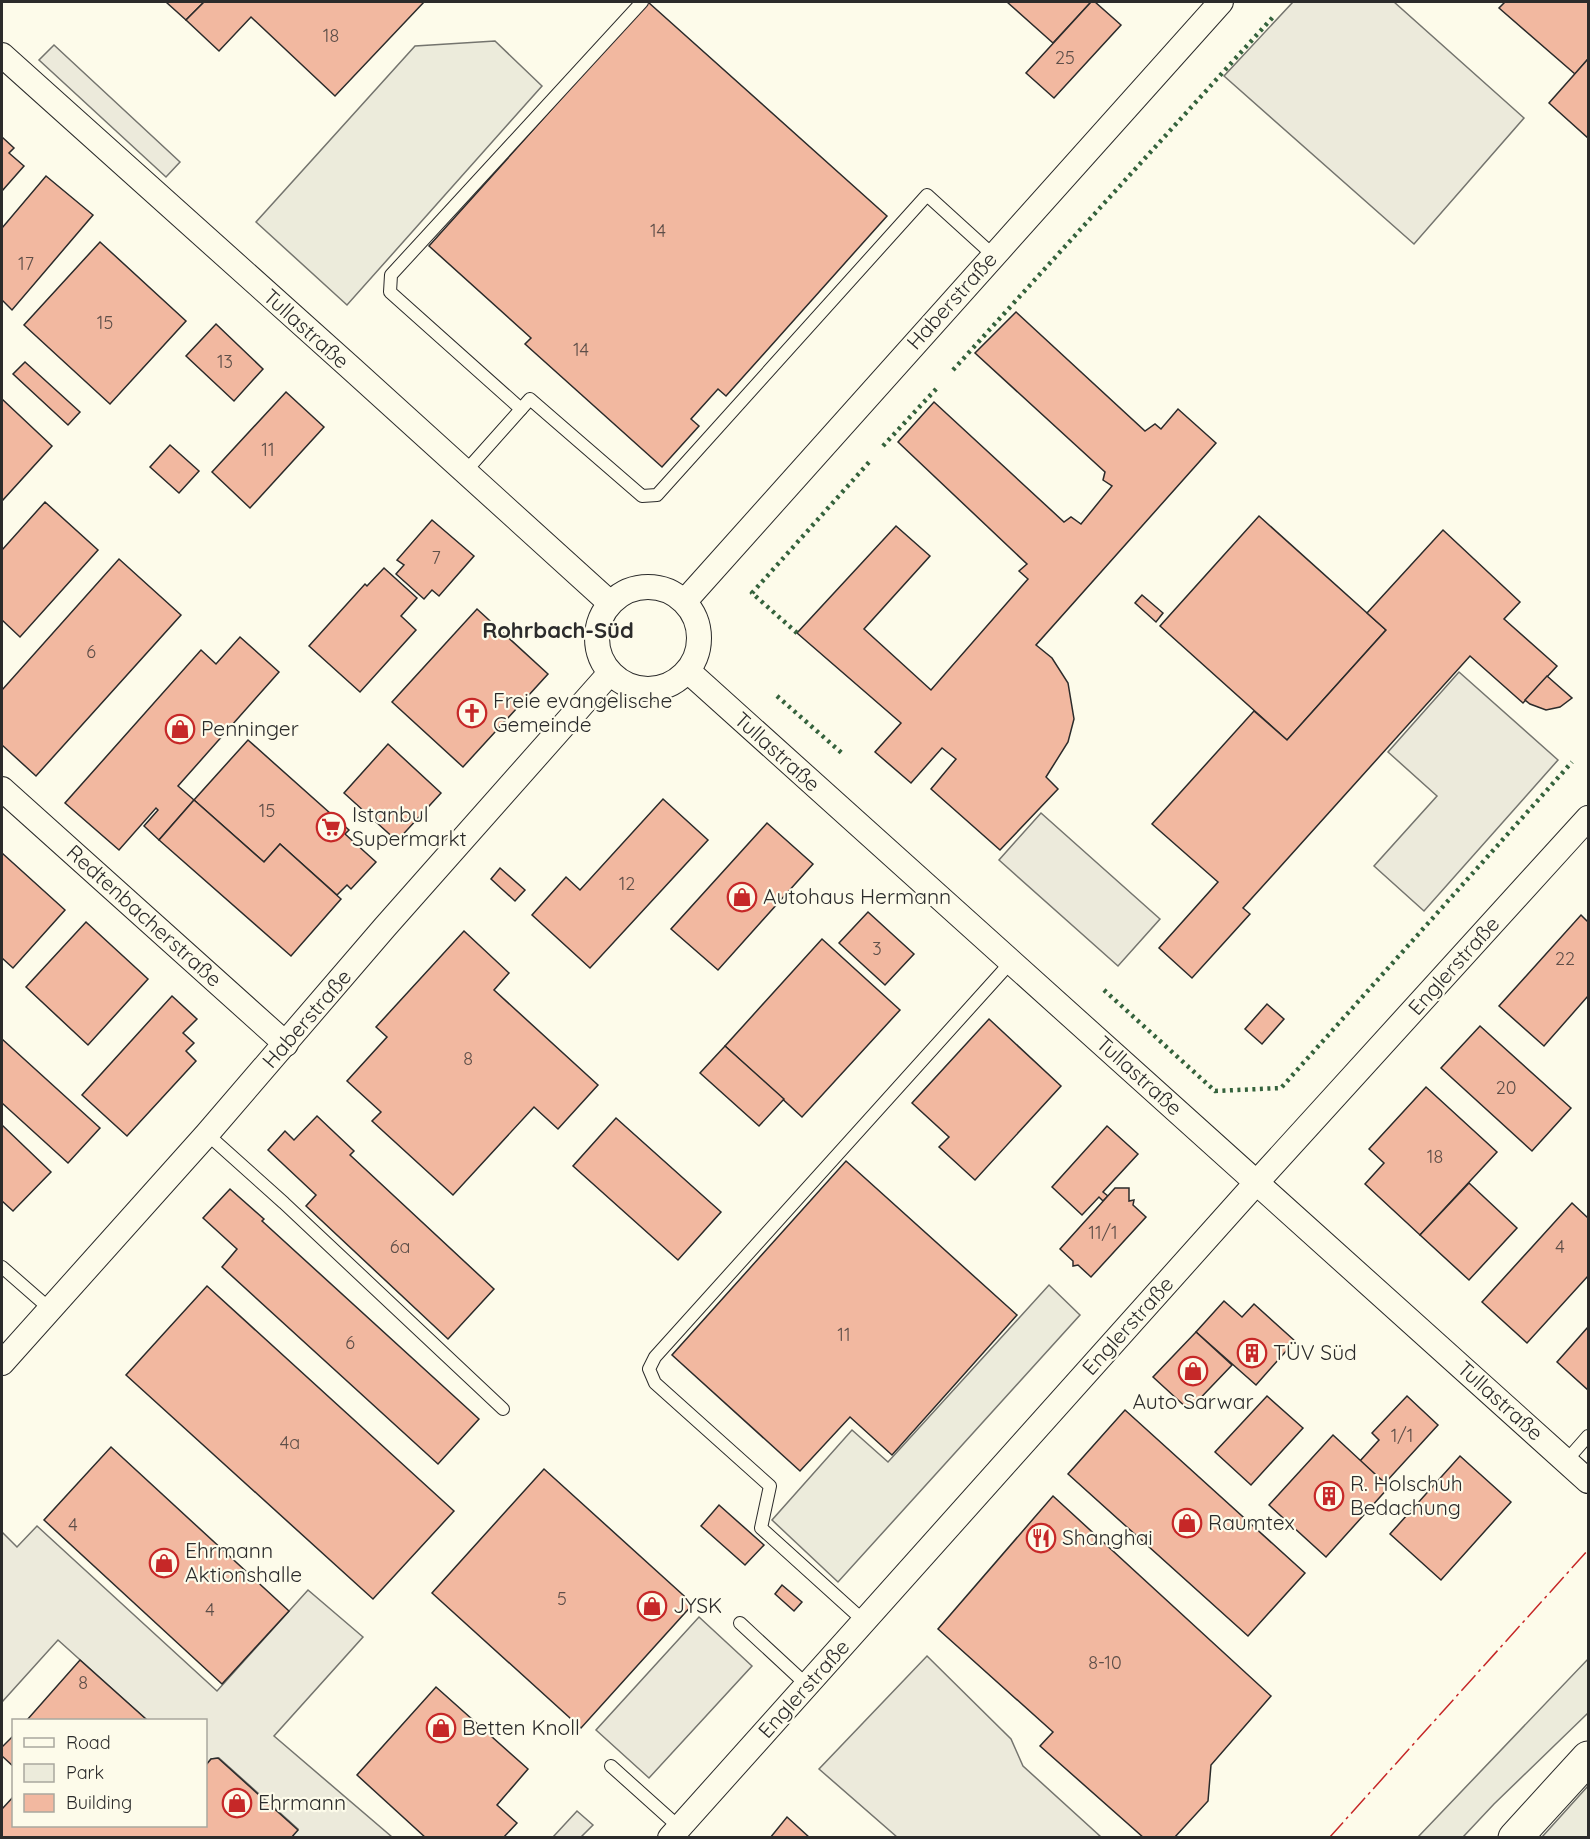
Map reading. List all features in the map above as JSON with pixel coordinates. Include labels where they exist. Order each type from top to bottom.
[{"type":"main road","points":[[1515,1838],[1588,1758]]},
{"type":"street","name":"Haberstraße","points":[[685,601],[1221,2]]},
{"type":"street","name":"Tullastraße","points":[[2,56],[609,603]]},
{"type":"street","points":[[643,586],[663,588],[685,601],[697,620],[700,639],[697,655],[688,671],[672,684],[651,689],[628,686],[610,673],[599,655],[596,636],[600,620],[609,603],[627,591],[643,586]]},
{"type":"street","name":"Tullastraße","points":[[688,671],[1588,1481]]},
{"type":"street","name":"Haberstraße","points":[[2,1363],[207,1134],[385,927],[610,673]]},
{"type":"street","name":"Redtenbacherstraße","points":[[2,789],[286,1044]]},
{"type":"street","name":"Englerstraße","points":[[675,1832],[1257,1182],[1588,818]]},
{"type":"lane","points":[[521,409],[390,292],[391,275],[642,2]]},
{"type":"lane","points":[[465,472],[530,399],[642,496],[657,495],[927,195],[993,255]]},
{"type":"lane","points":[[865,1622],[761,1528],[770,1486],[656,1383],[649,1369],[655,1357],[1011,962]]},
{"type":"lane","points":[[207,1134],[284,1203],[503,1409]]},
{"type":"lane","points":[[2,1267],[50,1309]]},
{"type":"lane","points":[[1566,1461],[1588,1436]]},
{"type":"lane","points":[[740,1623],[808,1686]]},
{"type":"lane","points":[[611,1766],[675,1832]]},
{"type":"green space","points":[[495,41],[542,86],[347,305],[256,222],[415,46]]},
{"type":"green space","points":[[1049,1285],[1080,1315],[838,1582],[772,1520],[852,1430],[888,1462]]},
{"type":"green space","points":[[1588,1659],[1588,1713],[1463,1837],[1418,1837]]},
{"type":"green space","points":[[1588,1786],[1588,1837],[1542,1837]]},
{"type":"shaded area","points":[[1293,2],[1394,2],[1524,118],[1414,244],[1224,76]]},
{"type":"shaded area","points":[[54,45],[180,162],[166,177],[39,60]]},
{"type":"shaded area","points":[[1459,672],[1558,760],[1424,911],[1374,866],[1437,796],[1388,752]]},
{"type":"shaded area","points":[[1041,813],[1160,919],[1118,966],[999,860]]},
{"type":"shaded area","points":[[37,1526],[217,1691],[308,1590],[363,1637],[274,1736],[392,1837],[291,1837],[298,1829],[219,1758],[211,1759],[207,1764],[207,1719],[146,1719],[58,1640],[2,1702],[2,1532],[17,1547]]},
{"type":"shaded area","points":[[699,1617],[752,1666],[649,1778],[596,1730]]},
{"type":"shaded area","points":[[927,1656],[1011,1739],[1023,1766],[1101,1837],[897,1837],[819,1769]]},
{"type":"shaded area","points":[[577,1811],[593,1825],[581,1837],[553,1837]]},
{"type":"building","points":[[166,2],[204,2],[186,20]]},
{"type":"building","points":[[204,2],[424,2],[335,96],[251,17],[219,51],[186,20]]},
{"type":"building","points":[[648,2],[887,216],[726,396],[718,389],[691,419],[699,426],[662,467],[525,344],[531,338],[429,246]]},
{"type":"building","points":[[1007,2],[1091,2],[1053,43]]},
{"type":"building","points":[[1091,2],[1095,2],[1121,25],[1054,98],[1026,73]]},
{"type":"building","points":[[1505,2],[1588,2],[1588,59],[1575,74],[1499,8]]},
{"type":"building","points":[[1588,59],[1588,138],[1549,103]]},
{"type":"building","points":[[2,137],[14,148],[9,153],[24,166],[2,191]]},
{"type":"building","points":[[46,176],[93,215],[12,310],[2,300],[2,228]]},
{"type":"building","points":[[100,242],[186,321],[110,404],[24,325]]},
{"type":"building","points":[[1016,312],[1145,431],[1155,424],[1161,429],[1178,409],[1216,443],[1036,645],[1052,658],[1068,683],[1074,719],[1068,742],[1046,777],[1058,789],[1000,850],[931,789],[956,759],[942,748],[911,783],[875,752],[901,723],[797,633],[896,526],[930,556],[864,629],[931,690],[1028,579],[1019,571],[1027,564],[898,442],[934,402],[1064,522],[1071,517],[1081,524],[1112,486],[1103,480],[1105,472],[975,353]]},
{"type":"building","points":[[216,324],[263,369],[234,401],[186,356]]},
{"type":"building","points":[[25,362],[80,412],[68,425],[13,374]]},
{"type":"building","points":[[286,392],[324,427],[250,508],[212,472]]},
{"type":"building","points":[[2,399],[52,446],[2,501]]},
{"type":"building","points":[[170,445],[199,471],[179,493],[150,467]]},
{"type":"building","points":[[45,502],[98,550],[20,637],[2,620],[2,550]]},
{"type":"building","points":[[1259,516],[1386,630],[1287,740],[1160,626]]},
{"type":"building","points":[[432,520],[474,556],[439,596],[432,590],[424,599],[396,574],[404,565],[397,560]]},
{"type":"building","points":[[1443,530],[1520,602],[1504,619],[1557,666],[1523,703],[1470,656],[1243,908],[1250,914],[1192,978],[1159,948],[1218,882],[1152,824],[1254,711],[1287,740],[1386,630],[1367,613]]},
{"type":"building","points":[[119,559],[181,615],[36,776],[2,745],[2,690]]},
{"type":"building","points":[[384,568],[417,598],[401,616],[416,630],[360,692],[309,646],[365,584],[367,586]]},
{"type":"building","points":[[1142,595],[1163,613],[1156,622],[1135,603]]},
{"type":"building","points":[[477,609],[548,674],[463,767],[392,702]]},
{"type":"building","name":"Penninger","points":[[240,637],[279,672],[178,786],[194,800],[159,840],[144,826],[158,810],[156,808],[119,850],[65,803],[201,650],[216,664]]},
{"type":"building","points":[[1547,676],[1572,698],[1560,707],[1546,710],[1525,700]]},
{"type":"building","points":[[248,740],[349,830],[345,834],[376,862],[351,889],[347,885],[337,895],[280,844],[264,862],[194,800]]},
{"type":"building","points":[[388,744],[441,793],[397,841],[344,793]]},
{"type":"building","points":[[663,799],[708,840],[590,968],[532,915],[566,877],[580,890]]},
{"type":"building","points":[[194,800],[264,862],[280,844],[341,899],[291,956],[159,840]]},
{"type":"building","name":"Autohaus Hermann","points":[[767,823],[813,864],[718,970],[671,929]]},
{"type":"building","points":[[2,853],[65,910],[13,968],[2,958]]},
{"type":"building","points":[[500,868],[525,890],[515,901],[491,879]]},
{"type":"building","points":[[868,912],[914,954],[885,985],[839,943]]},
{"type":"building","points":[[1581,915],[1588,922],[1588,996],[1544,1046],[1499,1006]]},
{"type":"building","points":[[86,922],[148,979],[88,1045],[26,987]]},
{"type":"building","points":[[464,931],[509,973],[494,990],[598,1085],[558,1129],[534,1107],[453,1195],[372,1121],[381,1112],[347,1081],[387,1037],[376,1027]]},
{"type":"building","points":[[822,939],[900,1010],[802,1117],[725,1046]]},
{"type":"building","points":[[172,996],[197,1019],[183,1033],[194,1043],[186,1051],[196,1061],[127,1136],[82,1095]]},
{"type":"building","points":[[1267,1004],[1284,1019],[1262,1044],[1245,1029]]},
{"type":"building","points":[[989,1019],[1061,1086],[975,1180],[939,1147],[949,1137],[912,1103]]},
{"type":"building","points":[[1480,1026],[1571,1108],[1532,1151],[1441,1068]]},
{"type":"building","points":[[2,1039],[100,1128],[68,1163],[2,1103]]},
{"type":"building","points":[[725,1046],[784,1099],[759,1126],[700,1073]]},
{"type":"building","points":[[1426,1087],[1497,1152],[1420,1235],[1365,1184],[1384,1163],[1369,1149]]},
{"type":"building","points":[[317,1116],[354,1151],[350,1155],[494,1289],[448,1339],[306,1206],[316,1195],[268,1150],[285,1131],[294,1140]]},
{"type":"building","points":[[616,1118],[721,1212],[678,1260],[573,1166]]},
{"type":"building","points":[[2,1125],[51,1172],[13,1211],[2,1201]]},
{"type":"building","points":[[1107,1126],[1138,1154],[1103,1192],[1108,1196],[1103,1201],[1099,1197],[1082,1215],[1052,1187]]},
{"type":"building","points":[[846,1161],[1017,1315],[892,1455],[850,1417],[800,1471],[672,1355]]},
{"type":"building","points":[[1469,1183],[1517,1228],[1469,1280],[1420,1235]]},
{"type":"building","points":[[1115,1188],[1129,1188],[1129,1201],[1134,1200],[1133,1205],[1146,1217],[1091,1277],[1078,1265],[1073,1266],[1073,1261],[1060,1249]]},
{"type":"building","points":[[230,1189],[479,1419],[438,1464],[222,1267],[237,1249],[203,1218]]},
{"type":"building","points":[[1572,1203],[1588,1218],[1588,1276],[1527,1343],[1482,1302]]},
{"type":"building","points":[[207,1286],[454,1511],[373,1599],[126,1375]]},
{"type":"building","name":"TÜV Süd","points":[[1224,1301],[1242,1317],[1254,1304],[1295,1341],[1256,1385],[1196,1332]]},
{"type":"building","points":[[1588,1327],[1588,1390],[1557,1362]]},
{"type":"building","name":"Auto Sarwar","points":[[1196,1332],[1232,1365],[1189,1410],[1153,1377]]},
{"type":"building","points":[[1267,1396],[1303,1428],[1251,1485],[1215,1452]]},
{"type":"building","points":[[1407,1396],[1438,1425],[1385,1483],[1360,1461],[1379,1440],[1372,1433]]},
{"type":"building","name":"Raumtex","points":[[1125,1410],[1305,1573],[1248,1636],[1068,1474]]},
{"type":"building","name":"R. Holschuh Bedachung","points":[[1333,1435],[1389,1487],[1326,1557],[1269,1505]]},
{"type":"building","name":"Ehrmann Aktionshalle","points":[[111,1447],[289,1611],[222,1684],[44,1520]]},
{"type":"building","points":[[1460,1456],[1511,1502],[1441,1580],[1390,1534]]},
{"type":"building","points":[[544,1469],[693,1604],[581,1728],[432,1593]]},
{"type":"building","points":[[1053,1496],[1271,1696],[1211,1765],[1208,1801],[1174,1838],[1144,1838],[1040,1746],[1053,1732],[938,1629]]},
{"type":"building","points":[[719,1505],[764,1545],[745,1565],[701,1526]]},
{"type":"building","points":[[782,1585],[802,1602],[794,1611],[775,1594]]},
{"type":"building","points":[[80,1660],[146,1719],[28,1719]]},
{"type":"building","name":"Betten Knoll","points":[[436,1687],[528,1769],[497,1805],[517,1823],[503,1838],[426,1838],[357,1775]]},
{"type":"building","points":[[12,1737],[12,1765],[2,1756],[2,1747]]},
{"type":"building","name":"Ehrmann","points":[[218,1758],[298,1830],[291,1838],[2,1838],[2,1809],[12,1798],[12,1827],[207,1827],[207,1764],[211,1759]]},
{"type":"building","points":[[787,1817],[810,1838],[770,1838]]},
{"type":"hedge","points":[[953,370],[1273,17]]},
{"type":"hedge","points":[[883,446],[937,388]]},
{"type":"hedge","points":[[797,633],[752,593],[871,460]]},
{"type":"hedge","points":[[777,696],[844,755]]},
{"type":"hedge","points":[[1104,990],[1215,1091],[1281,1088],[1572,762]]},
{"type":"power","points":[[1329,1838],[1588,1550]]},
{"type":"place","name":"Freie evangelische Gemeinde","points":[[472,713]]},
{"type":"place","name":"Penninger","points":[[180,729]]},
{"type":"place","name":"Istanbul Supermarkt","points":[[331,827]]},
{"type":"place","name":"Autohaus Hermann","points":[[742,897]]},
{"type":"place","name":"TÜV Süd","points":[[1252,1353]]},
{"type":"place","name":"Auto Sarwar","points":[[1193,1371]]},
{"type":"place","name":"R. Holschuh Bedachung","points":[[1329,1496]]},
{"type":"place","name":"Raumtex","points":[[1187,1523]]},
{"type":"place","name":"Shanghai","points":[[1041,1538]]},
{"type":"place","name":"Ehrmann Aktionshalle","points":[[164,1563]]},
{"type":"place","name":"JYSK","points":[[652,1606]]},
{"type":"place","name":"Betten Knoll","points":[[441,1728]]},
{"type":"place","name":"Ehrmann","points":[[237,1803]]},
{"type":"district","name":"Rohrbach-Süd","points":[[558,630]]}]
